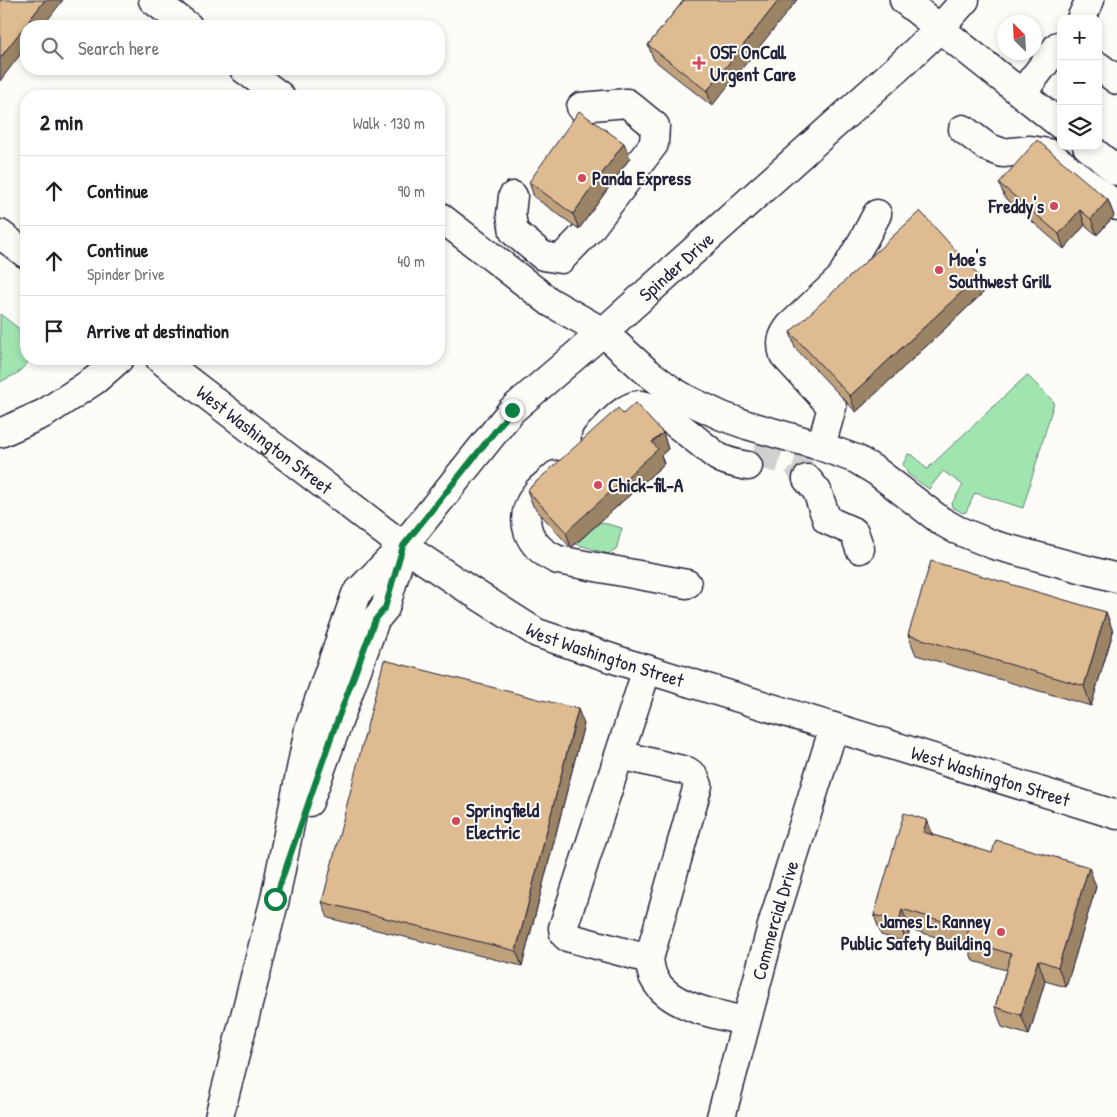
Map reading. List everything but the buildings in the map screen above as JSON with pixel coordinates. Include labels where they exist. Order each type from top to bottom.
[{"type":"street","points":[[153,0],[180,20]]},
{"type":"street","points":[[904,0],[1057,122]]},
{"type":"street","name":"Spinder Drive","points":[[403,546],[512,410],[603,332],[901,65],[940,28],[964,0]]},
{"type":"street","points":[[1083,15],[1090,0]]},
{"type":"street","points":[[1022,93],[1057,47]]},
{"type":"street","points":[[1102,69],[1117,80]]},
{"type":"street","points":[[252,75],[272,90]]},
{"type":"street","points":[[513,196],[511,214],[514,232],[543,256],[561,259],[590,229],[654,144],[655,126],[627,103],[581,107]]},
{"type":"street","points":[[963,129],[987,147],[1003,153],[1030,150],[1048,153],[1117,206]]},
{"type":"street","points":[[1091,150],[1117,171]]},
{"type":"street","points":[[821,446],[832,407],[784,355],[781,346],[783,335],[790,326],[840,279],[877,214]]},
{"type":"street","points":[[445,221],[550,302],[603,332],[646,372],[671,390],[697,405],[747,425],[821,446],[856,459],[876,471],[941,521],[957,530],[994,545],[1117,578]]},
{"type":"street","points":[[0,234],[20,249]]},
{"type":"street","points":[[0,432],[46,413],[94,380],[111,365]]},
{"type":"street","name":"West Washington Street","points":[[168,365],[403,546],[537,633],[1117,815]]},
{"type":"street","points":[[687,584],[558,560],[539,550],[532,541],[528,531],[528,511],[538,492],[623,413],[638,406],[649,407],[658,412],[707,448],[727,444],[750,459]]},
{"type":"street","points":[[807,479],[817,491],[827,520],[854,532],[860,549]]},
{"type":"street","points":[[219,1117],[275,899],[333,732],[375,620],[385,608],[403,546]]},
{"type":"street","points":[[647,669],[562,928],[567,938],[649,959]]},
{"type":"street","name":"Commercial Drive","points":[[721,1117],[773,922],[834,726]]},
{"type":"street","points":[[620,755],[687,771],[694,776],[698,785],[649,959],[654,978],[669,996],[712,1014],[746,1021]]},
{"type":"green space","points":[[0,314],[20,329],[20,365],[25,365],[18,373],[0,382]]},
{"type":"green space","points":[[1027,375],[1054,402],[1023,508],[975,493],[966,512],[963,513],[951,505],[963,485],[943,471],[929,489],[908,474],[903,464],[908,454],[913,455],[927,469]]},
{"type":"green space","points":[[600,522],[622,528],[616,550],[608,554],[576,544]]},
{"type":"tunnel","points":[[753,452],[797,464],[807,479]]},
{"type":"place","name":"OSF OnCall Urgent Care","points":[[699,63]]},
{"type":"place","name":"Panda Express","points":[[582,178]]},
{"type":"place","name":"Freddy's","points":[[1054,206]]},
{"type":"place","name":"Moe's Southwest Grill","points":[[939,270]]},
{"type":"place","name":"Chick-fil-A","points":[[598,485]]},
{"type":"place","name":"Springfield Electric","points":[[456,821]]},
{"type":"place","name":"James L. Ranney Public Safety Building","points":[[1001,932]]},
{"type":"route","points":[[275,899],[333,732],[375,620],[385,608],[403,546],[512,410]]}]
